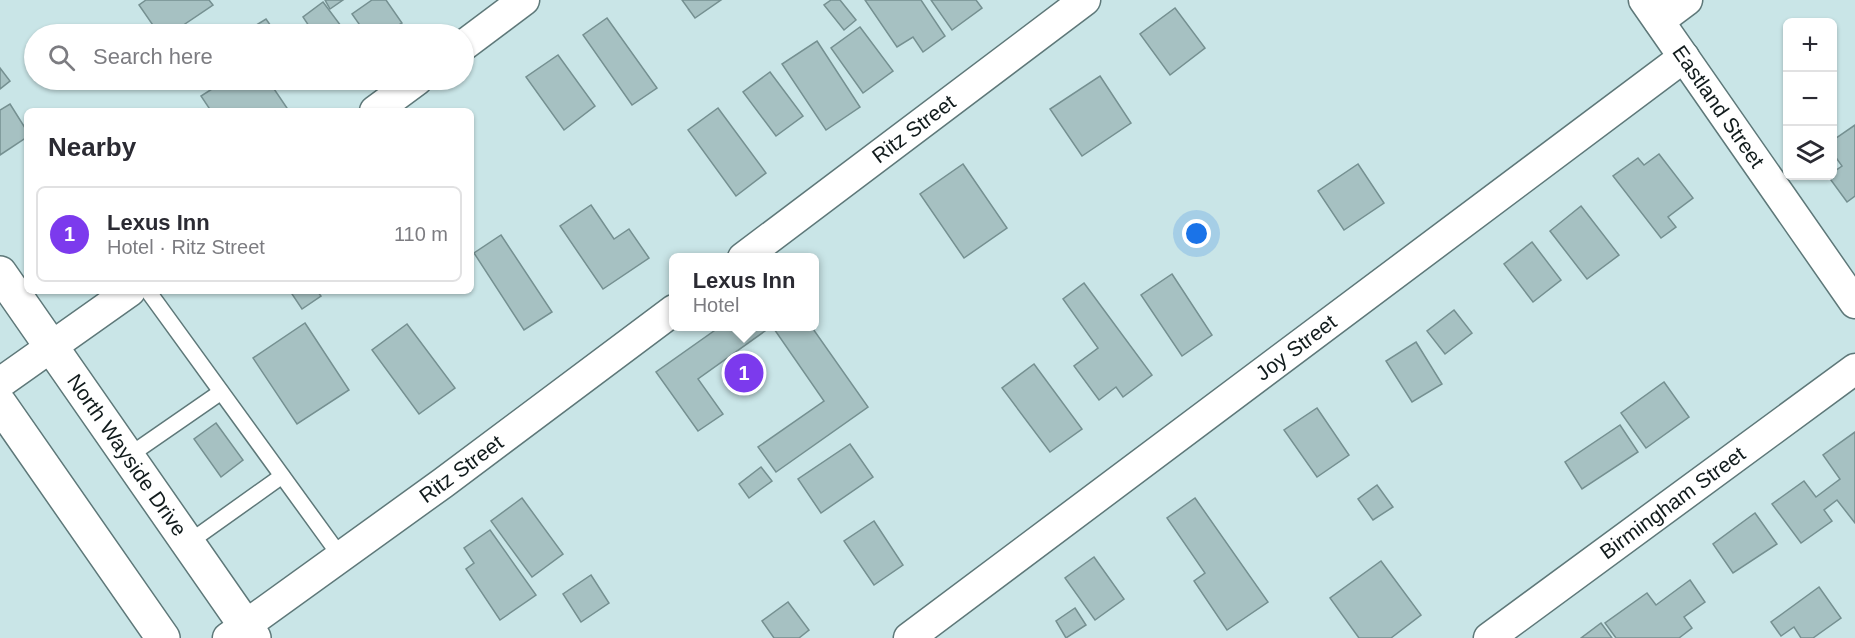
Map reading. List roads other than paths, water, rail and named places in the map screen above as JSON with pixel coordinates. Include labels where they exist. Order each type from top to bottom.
[{"type":"main road","name":"North Wayside Drive","points":[[0,273],[188,543],[243,634]]},
{"type":"main road","points":[[0,404],[164,638]]},
{"type":"street","points":[[474,38],[524,0]]},
{"type":"street","name":"Ritz Street","points":[[750,253],[1085,0]]},
{"type":"street","points":[[1651,10],[1687,0]]},
{"type":"street","name":"Eastland Street","points":[[1651,10],[1855,303]]},
{"type":"street","name":"Joy Street","points":[[909,638],[1684,57]]},
{"type":"street","points":[[379,108],[403,90]]},
{"type":"street","points":[[0,383],[126,294]]},
{"type":"street","name":"Ritz Street","points":[[243,634],[341,557],[669,314]]},
{"type":"street","name":"Birmingham Street","points":[[1490,638],[1855,369]]},
{"type":"lane","points":[[150,294],[341,557]]},
{"type":"lane","points":[[127,456],[221,392]]},
{"type":"lane","points":[[188,543],[282,476]]},
{"type":"place","name":"Lexus Inn","points":[[744,373]]}]
